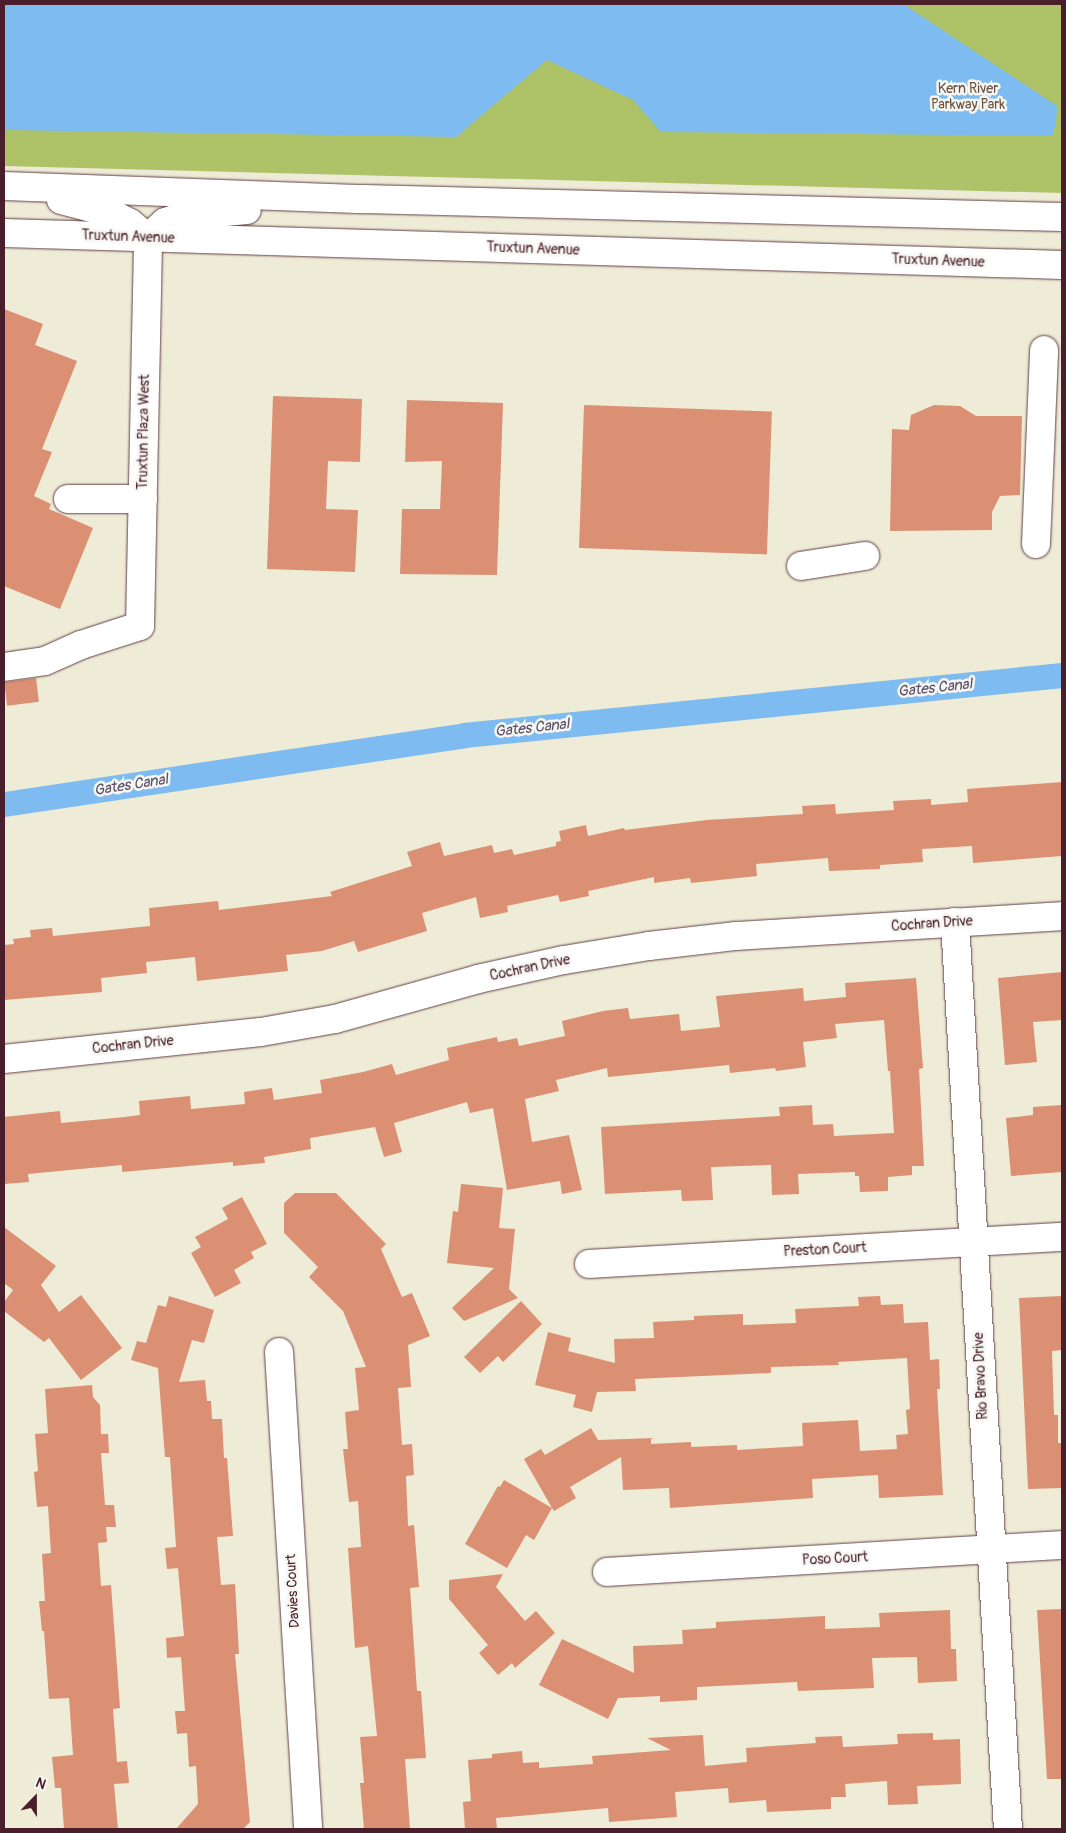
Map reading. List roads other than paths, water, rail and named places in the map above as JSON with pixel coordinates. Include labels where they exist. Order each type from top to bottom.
[{"type":"street","points":[[6,186],[111,213],[130,223],[148,238],[165,222],[183,216],[364,199]]},
{"type":"street","points":[[6,186],[364,199],[1062,216]]},
{"type":"street","name":"Truxtun Avenue","points":[[4,233],[1062,264]]},
{"type":"street","name":"Truxtun Plaza West","points":[[4,667],[45,661],[81,645],[140,626],[148,238]]},
{"type":"street","points":[[1036,544],[1044,350]]},
{"type":"street","points":[[68,499],[142,499]]},
{"type":"street","points":[[801,566],[865,556]]},
{"type":"street","name":"Cochran Drive","points":[[4,1059],[261,1032],[335,1018],[497,975],[564,960],[649,946],[736,936],[1062,916]]},
{"type":"street","name":"Rio Bravo Drive","points":[[955,922],[1008,1829]]},
{"type":"street","name":"Preston Court","points":[[589,1264],[1062,1237]]},
{"type":"street","name":"Davies Court","points":[[279,1352],[308,1829]]},
{"type":"street","name":"Poso Court","points":[[607,1572],[1062,1545]]},
{"type":"water","name":"Kern River Parkway Park","points":[[4,4],[903,4],[1057,106],[1056,123],[1052,136],[661,132],[633,100],[547,60],[456,137],[4,130]]},
{"type":"waterway","name":"Gates Canal","points":[[4,804],[464,735],[1062,675]]}]
